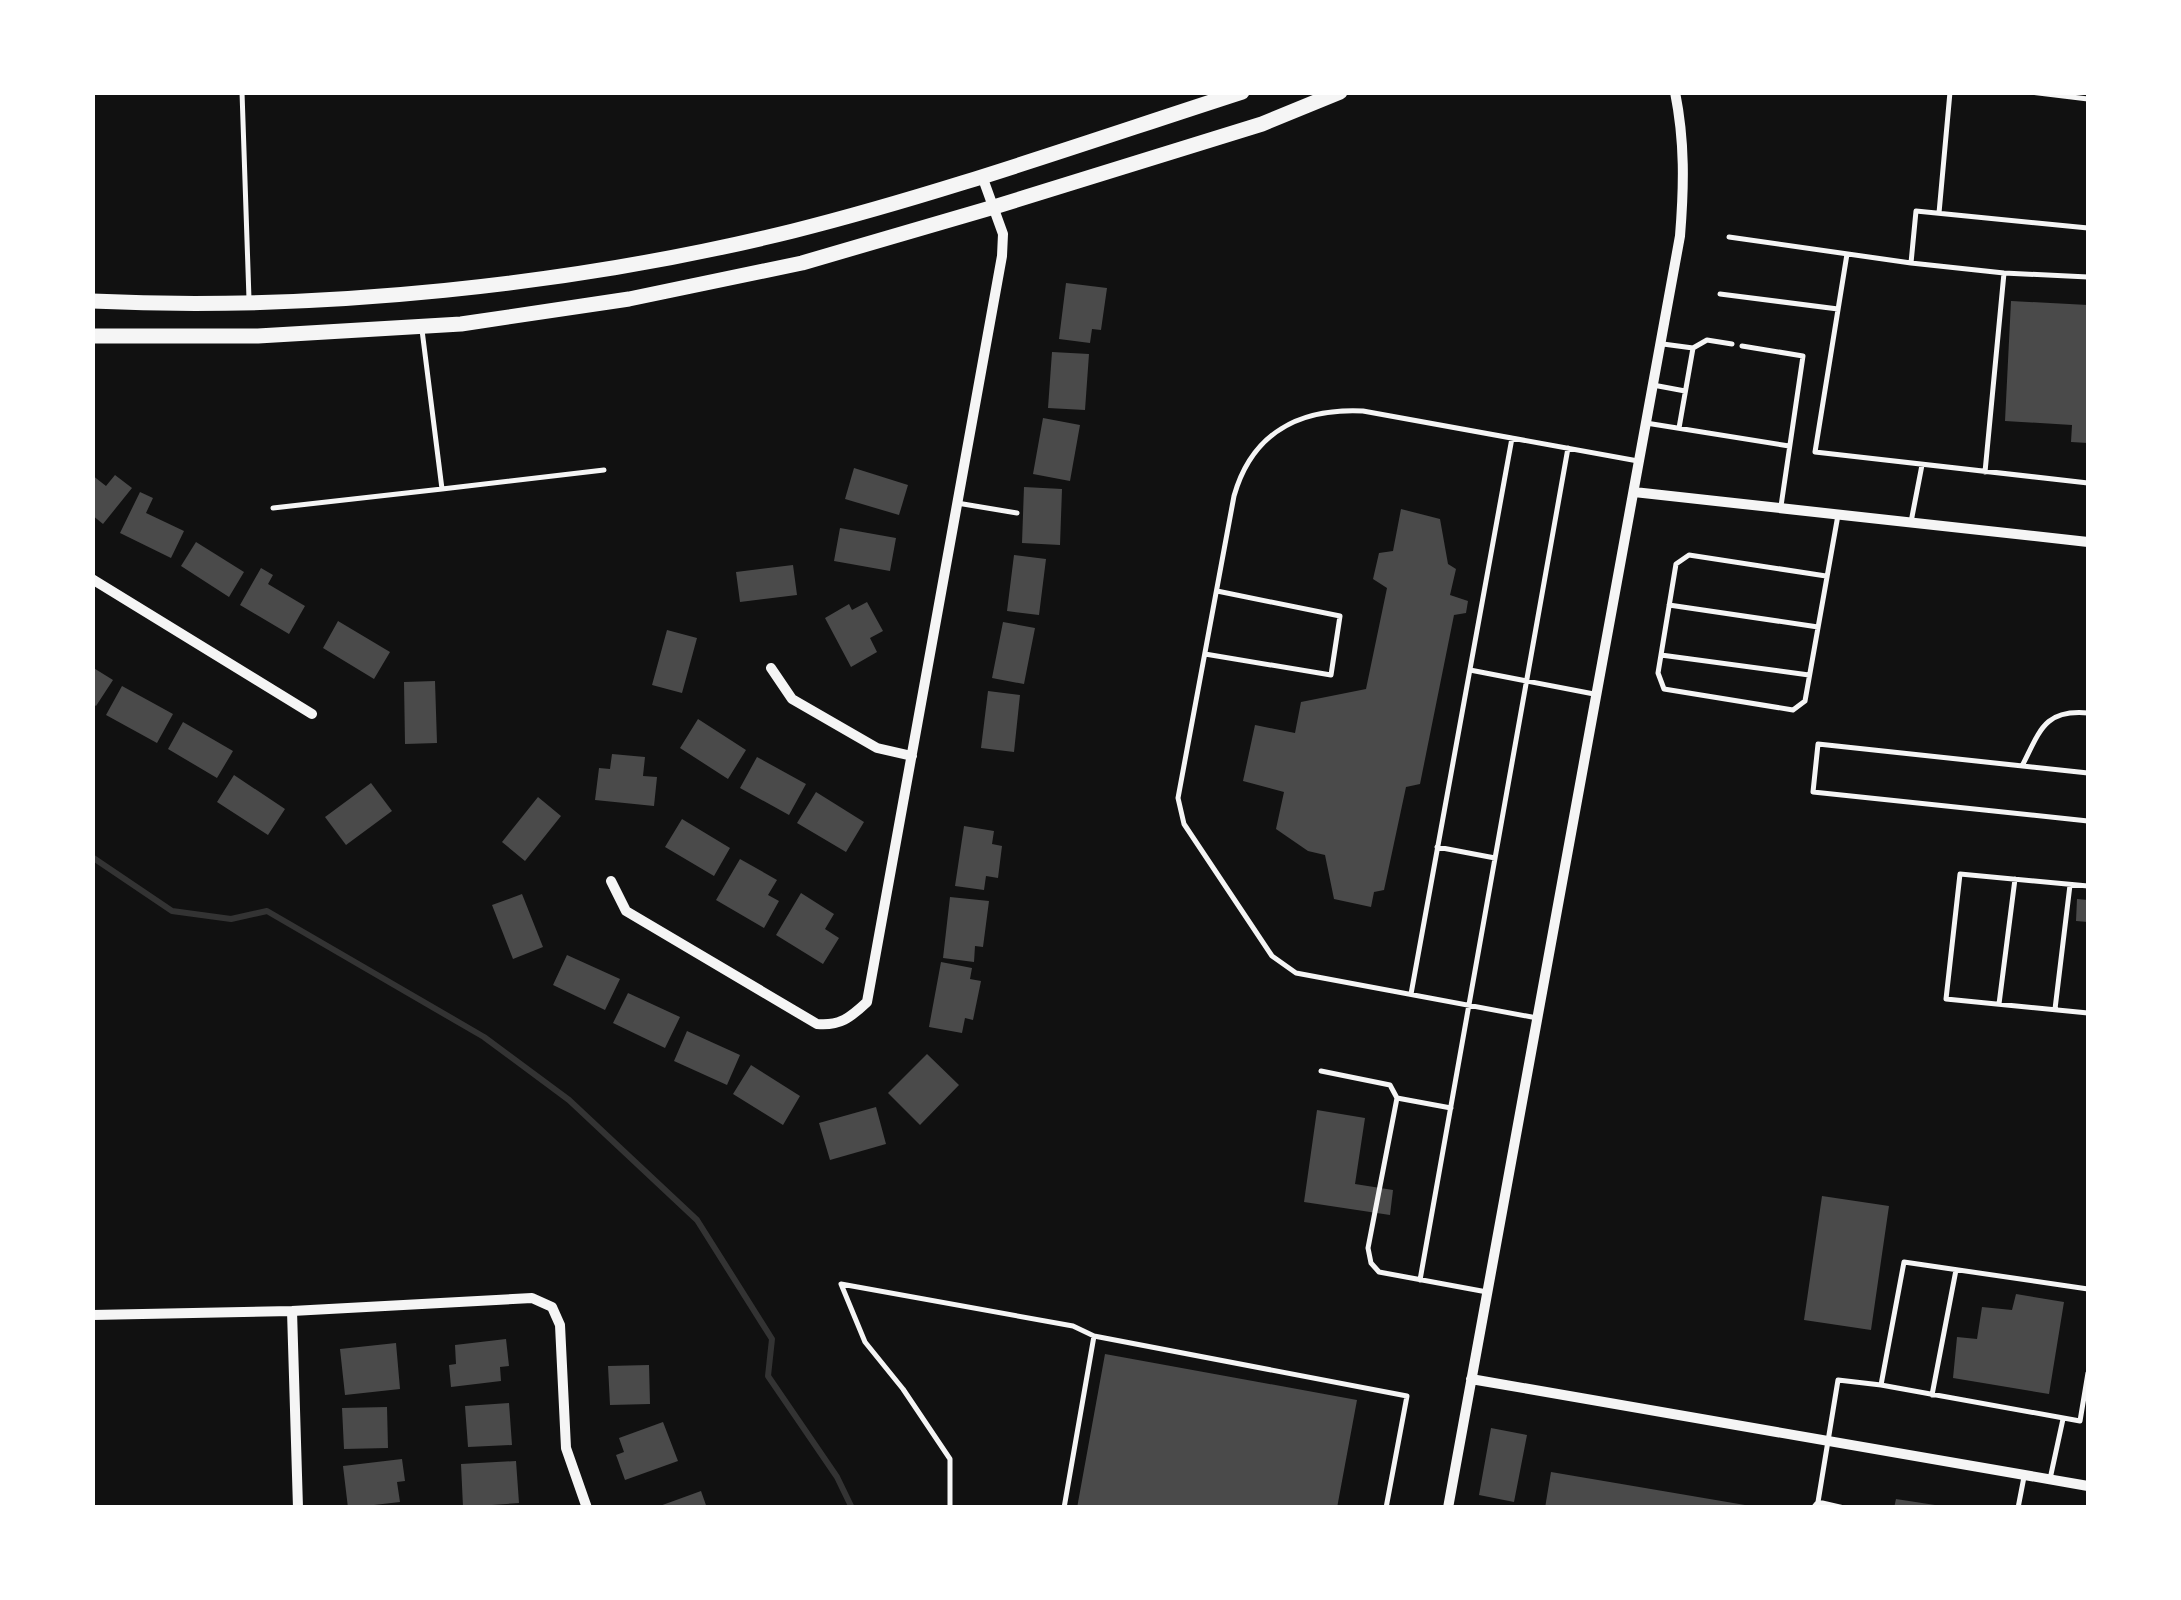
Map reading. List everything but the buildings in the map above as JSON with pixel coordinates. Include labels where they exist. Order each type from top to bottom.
[{"type":"main road","points":[[92,301],[249,302],[457,288],[618,266],[792,230],[982,176],[1242,92]]},
{"type":"main road","points":[[92,336],[249,336],[422,327],[648,295],[802,262],[994,208],[1262,124],[1340,92]]},
{"type":"main road","points":[[249,302],[249,336]]},
{"type":"street","points":[[1448,1508],[1680,236],[1684,134],[1675,92]]},
{"type":"street","points":[[612,881],[626,911],[816,1024],[833,1025],[850,1019],[867,1002],[1002,256],[1003,234],[982,176]]},
{"type":"street","points":[[1634,492],[2088,542]]},
{"type":"street","points":[[92,579],[312,714]]},
{"type":"street","points":[[771,668],[792,699],[877,748],[912,756]]},
{"type":"street","points":[[92,1314],[292,1311],[532,1298],[552,1307],[560,1326],[566,1448],[588,1508]]},
{"type":"street","points":[[292,1311],[298,1508]]},
{"type":"street","points":[[1471,1379],[2088,1486]]},
{"type":"lane","points":[[242,92],[249,302]]},
{"type":"lane","points":[[1939,213],[1950,92]]},
{"type":"lane","points":[[2029,92],[2088,99]]},
{"type":"lane","points":[[1912,263],[1916,211],[2088,228],[2088,218]]},
{"type":"lane","points":[[1729,236],[1912,263],[2088,277]]},
{"type":"lane","points":[[1847,254],[1815,452],[2088,483]]},
{"type":"lane","points":[[1986,472],[2004,273]]},
{"type":"lane","points":[[1720,294],[1838,309]]},
{"type":"lane","points":[[422,327],[442,488]]},
{"type":"lane","points":[[1660,343],[1693,348],[1707,340],[1732,344]]},
{"type":"lane","points":[[1742,346],[1802,356],[1781,508]]},
{"type":"lane","points":[[1679,428],[1693,348]]},
{"type":"lane","points":[[1653,385],[1685,391]]},
{"type":"lane","points":[[1537,1018],[1296,972],[1284,966],[1272,956],[1184,824],[1178,798],[1240,476],[1265,439],[1287,424],[1326,412],[1363,411],[1639,461]]},
{"type":"lane","points":[[1646,423],[1789,446]]},
{"type":"lane","points":[[1411,994],[1512,438]]},
{"type":"lane","points":[[1420,1280],[1568,448]]},
{"type":"lane","points":[[1911,522],[1922,465]]},
{"type":"lane","points":[[274,508],[604,470]]},
{"type":"lane","points":[[958,502],[1017,513]]},
{"type":"lane","points":[[1826,576],[1690,555],[1676,564],[1658,673],[1664,689],[1792,710],[1805,702],[1838,515]]},
{"type":"lane","points":[[1205,654],[1330,676],[1340,616],[1217,591]]},
{"type":"lane","points":[[1669,605],[1818,627]]},
{"type":"lane","points":[[1661,654],[1809,675]]},
{"type":"lane","points":[[1470,670],[1597,694]]},
{"type":"lane","points":[[2022,766],[2052,716],[2066,711],[2088,713]]},
{"type":"lane","points":[[2088,772],[1818,744],[1813,792],[2088,821]]},
{"type":"lane","points":[[1437,847],[1495,858]]},
{"type":"lane","points":[[2088,886],[1960,874],[1946,999],[2088,1013]]},
{"type":"lane","points":[[1999,1004],[2015,879]]},
{"type":"lane","points":[[2055,1010],[2070,884]]},
{"type":"lane","points":[[1321,1071],[1390,1085],[1397,1098],[1368,1248],[1378,1272],[1487,1292]]},
{"type":"lane","points":[[1397,1098],[1451,1108]]},
{"type":"lane","points":[[1881,1385],[1904,1262],[2088,1289]]},
{"type":"lane","points":[[1932,1395],[1956,1270]]},
{"type":"lane","points":[[950,1508],[950,1459],[903,1389],[865,1342],[841,1284],[1073,1326],[1094,1336],[1406,1396],[1386,1508]]},
{"type":"lane","points":[[1064,1508],[1094,1336]]},
{"type":"lane","points":[[1844,1508],[1816,1505],[1838,1380],[2080,1421],[2088,1373]]},
{"type":"lane","points":[[2050,1479],[2063,1419]]},
{"type":"lane","points":[[2018,1508],[2024,1474]]},
{"type":"waterway","points":[[92,857],[172,911],[231,919],[267,911],[484,1037],[569,1100],[697,1220],[772,1339],[768,1376],[837,1477],[852,1508]]}]
